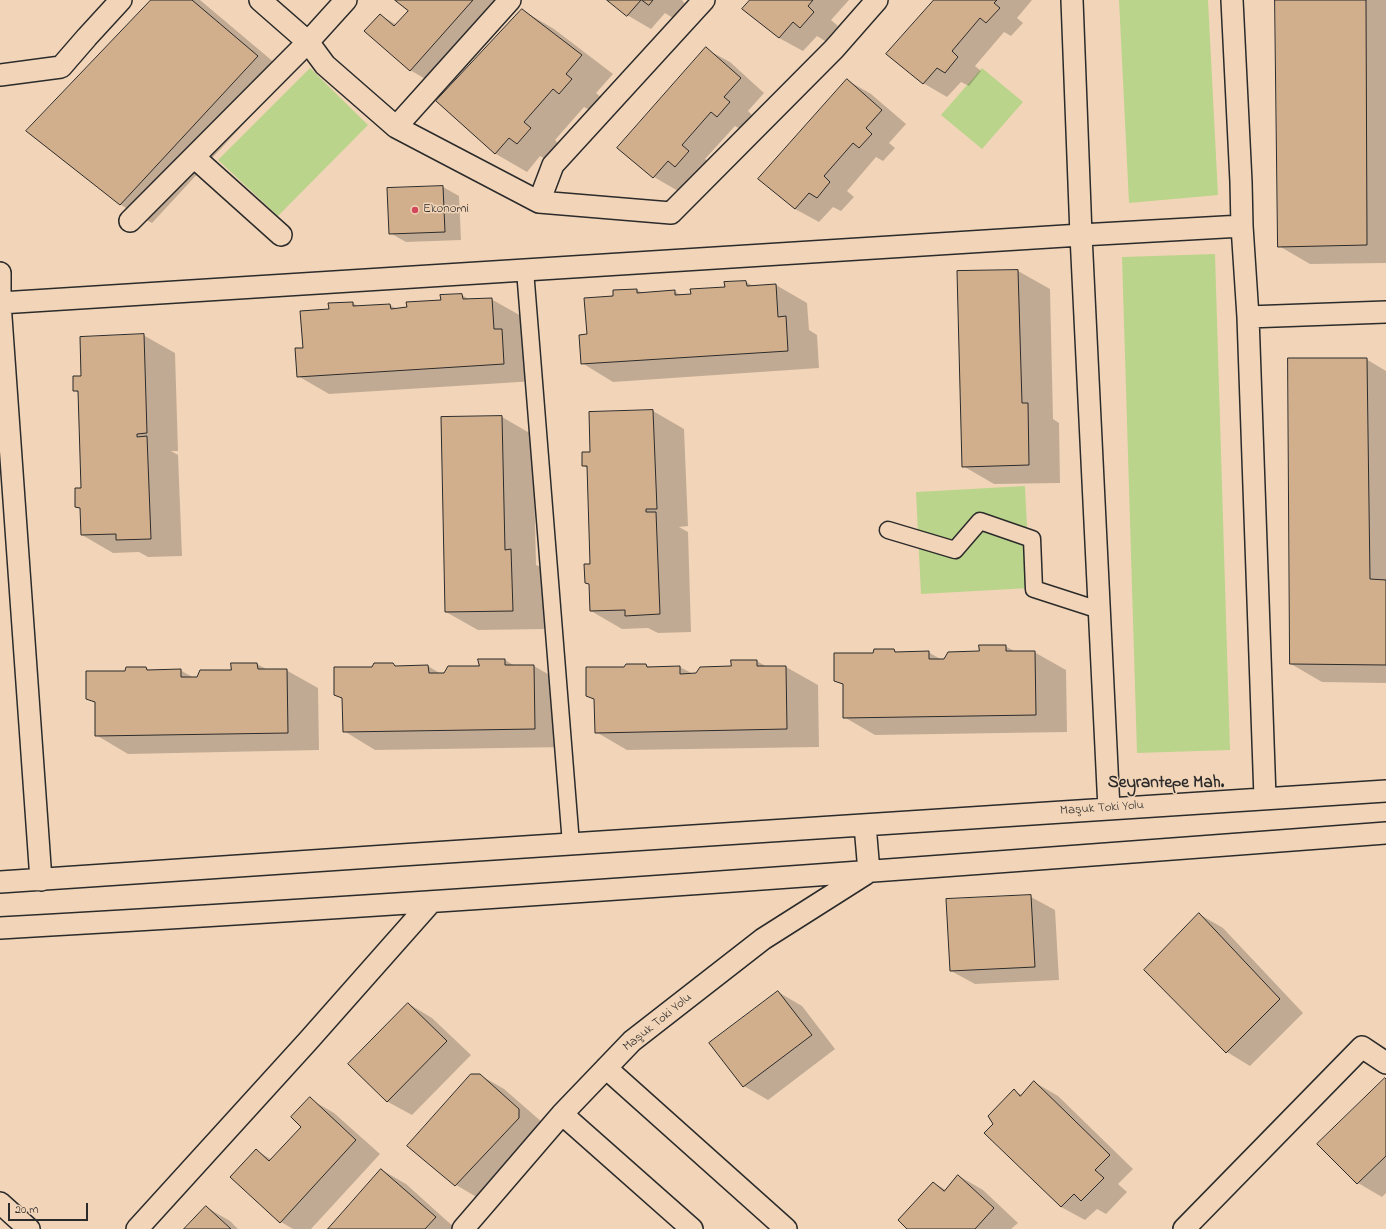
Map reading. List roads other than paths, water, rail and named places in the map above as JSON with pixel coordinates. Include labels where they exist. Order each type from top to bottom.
[{"type":"street","points":[[0,75],[61,67],[121,0]]},
{"type":"street","points":[[260,0],[308,42],[325,66],[396,128],[539,202],[671,212],[834,49],[877,0]]},
{"type":"street","points":[[130,221],[308,42],[346,0]]},
{"type":"street","points":[[396,128],[510,0]]},
{"type":"street","points":[[539,202],[553,165],[704,0]]},
{"type":"street","points":[[1072,0],[1081,235],[1109,809]]},
{"type":"street","points":[[1232,0],[1242,226],[1248,318],[1264,798]]},
{"type":"street","points":[[194,157],[281,235]]},
{"type":"street","points":[[0,303],[1242,226]]},
{"type":"street","points":[[525,270],[571,844]]},
{"type":"street","points":[[0,273],[0,303],[41,880]]},
{"type":"street","points":[[1248,318],[1386,312]]},
{"type":"street","points":[[888,530],[955,550],[980,521],[1032,538],[1034,589],[1099,610]]},
{"type":"street","name":"Maşuk Toki Yolu","points":[[0,882],[1386,791]]},
{"type":"street","points":[[0,928],[431,902],[869,872],[865,825]]},
{"type":"street","name":"Maşuk Toki Yolu","points":[[463,1229],[562,1114],[632,1041],[763,939],[869,872],[1386,833]]},
{"type":"street","points":[[138,1229],[431,902]]},
{"type":"street","points":[[1184,1229],[1362,1046],[1386,1063]]},
{"type":"street","points":[[606,1068],[786,1229]]},
{"type":"street","points":[[562,1114],[692,1229]]},
{"type":"street","points":[[0,1203],[29,1229]]},
{"type":"place","name":"Ekonomi","points":[[415,210]]},
{"type":"district","name":"Seyrantepe Mah.","points":[[1166,784]]}]
